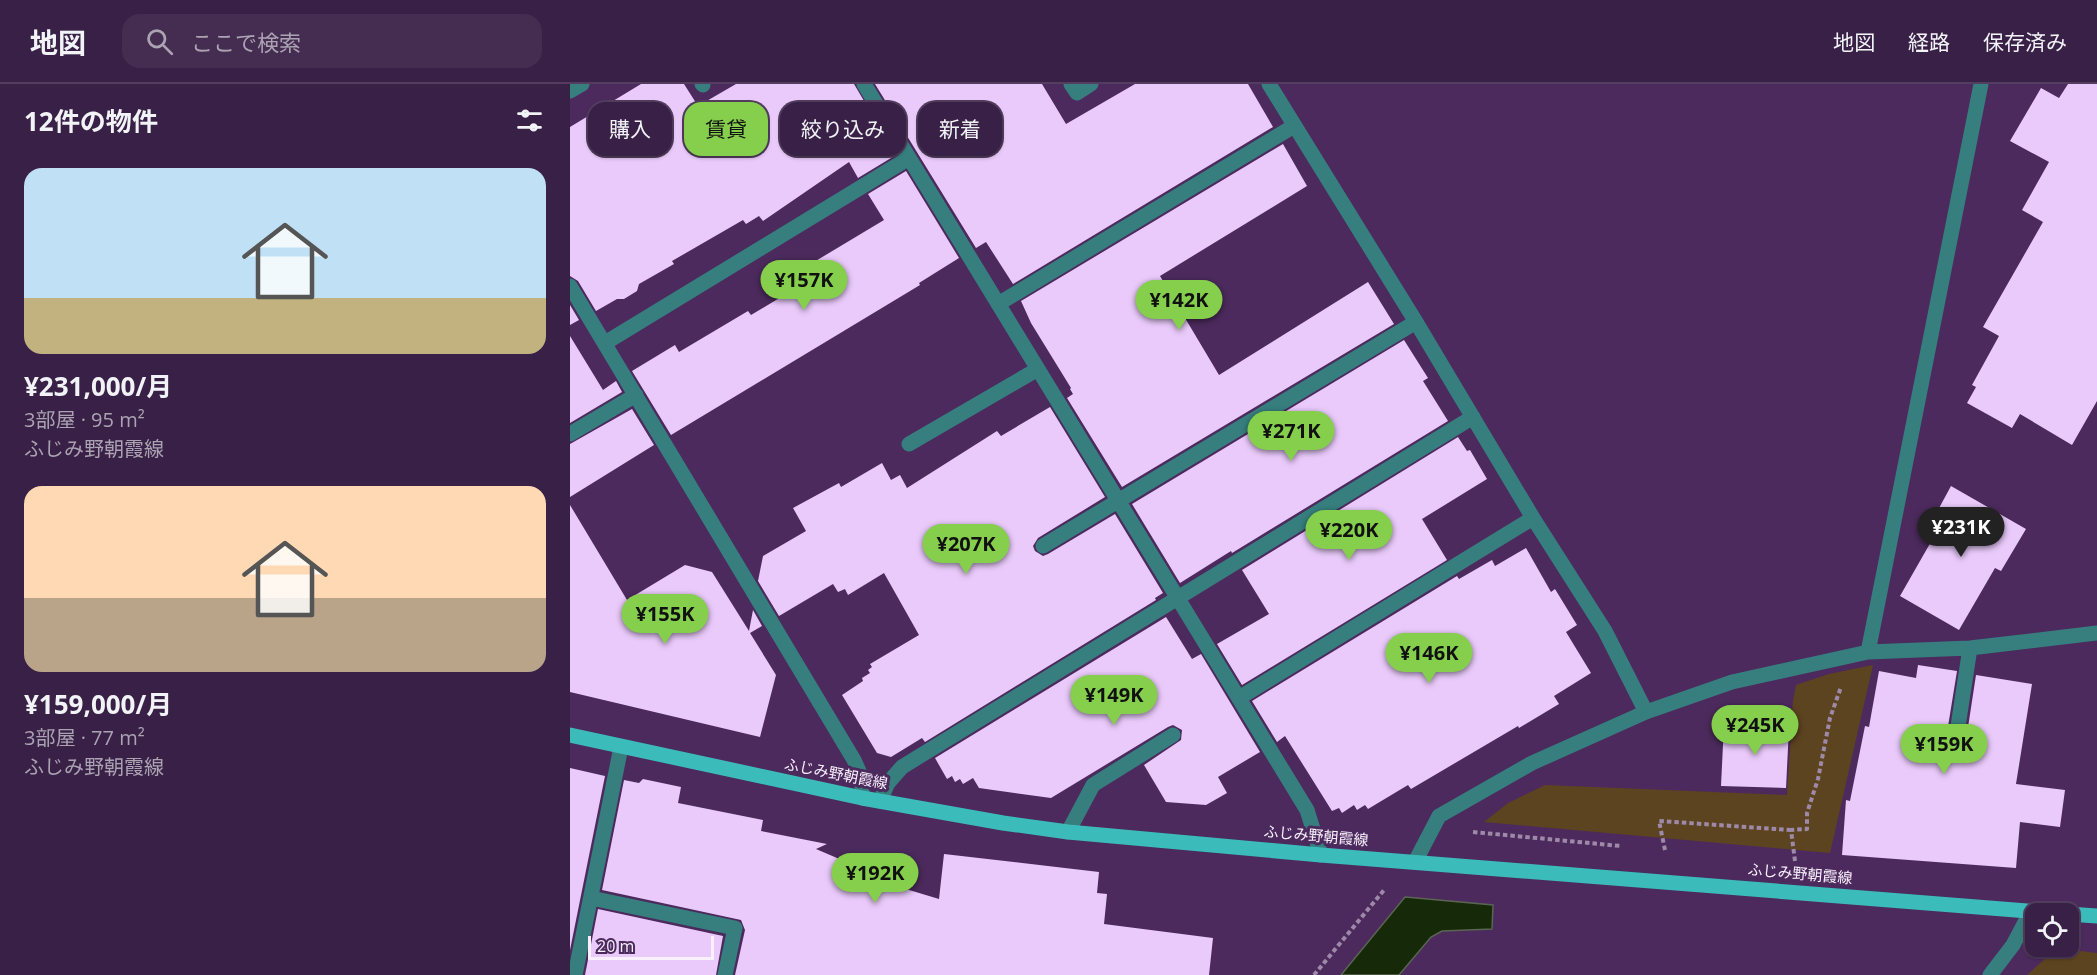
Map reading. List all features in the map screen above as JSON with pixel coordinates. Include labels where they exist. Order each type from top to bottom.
[{"type":"main road","name":"ふじみ野朝霞線","points":[[570,735],[862,798],[1068,832],[1321,855],[2025,911]]},
{"type":"main road","name":"ふじみ野朝霞線","points":[[2079,915],[2097,916]]},
{"type":"street","points":[[570,91],[582,84]]},
{"type":"street","points":[[864,84],[1307,810],[1321,855]]},
{"type":"street","points":[[1071,84],[1077,93],[1091,84]]},
{"type":"street","points":[[1269,84],[1605,632],[1646,712]]},
{"type":"street","points":[[1868,652],[1981,84]]},
{"type":"street","points":[[998,304],[1294,126]]},
{"type":"street","points":[[605,343],[909,158]]},
{"type":"street","points":[[571,292],[605,343],[854,760],[862,778],[862,798]]},
{"type":"street","points":[[1043,546],[1416,322]]},
{"type":"street","points":[[909,444],[1038,369]]},
{"type":"street","points":[[570,434],[636,395]]},
{"type":"street","points":[[880,801],[888,783],[902,767],[1473,417]]},
{"type":"street","points":[[1239,698],[1533,518]]},
{"type":"street","points":[[1415,862],[1439,816],[1532,763],[1646,712],[1732,682],[1868,652],[1970,648],[2097,633]]},
{"type":"street","points":[[1955,746],[1970,648]]},
{"type":"street","points":[[1068,832],[1093,785],[1173,735]]},
{"type":"street","points":[[576,975],[621,747]]},
{"type":"street","points":[[591,898],[735,928],[725,975]]},
{"type":"street","points":[[1990,975],[2013,945],[2025,922]]},
{"type":"path","points":[[1665,850],[1659,821],[1791,830],[1807,829],[1807,813],[1818,779],[1830,718],[1853,656]]},
{"type":"path","points":[[1791,830],[1795,861]]},
{"type":"path","points":[[1314,975],[1385,888]]},
{"type":"shaded area","points":[[1873,665],[1830,853],[1484,822],[1508,803],[1545,785],[1787,795],[1796,685],[1829,674]]},
{"type":"shaded area","points":[[1405,897],[1493,905],[1492,929],[1442,931],[1431,937],[1399,975],[1341,975]]},
{"type":"shaded area","points":[[2079,951],[2097,953],[2097,975],[2027,975],[2047,957],[2079,957]]},
{"type":"building","points":[[641,84],[684,84],[695,102],[684,102],[684,156],[768,156],[768,102],[705,102],[736,84],[854,84],[865,102],[780,102],[780,156],[894,156],[858,178],[849,162],[763,221],[759,216],[746,224],[743,220],[672,261],[674,264],[639,284],[637,291],[596,311],[578,281],[570,276],[570,127],[588,116],[588,156],[672,156],[672,102],[611,102]]},
{"type":"building","points":[[875,84],[1042,84],[1066,124],[1135,84],[1248,84],[1273,127],[1013,284],[986,242],[976,248],[919,156],[1002,156],[1002,102],[918,102],[918,154],[906,134],[906,102],[886,102]]},
{"type":"building","points":[[2068,84],[2097,84],[2097,401],[2072,445],[2020,414],[2012,428],[1967,403],[1976,387],[1972,385],[1999,336],[1983,327],[2043,222],[2022,210],[2049,162],[2010,141],[2041,88],[2059,98]]},
{"type":"building","points":[[1283,144],[1307,186],[1160,276],[1219,375],[1368,282],[1394,324],[1122,487],[1067,398],[1073,394],[1071,388],[1031,323],[1021,301]]},
{"type":"building","points":[[906,171],[959,258],[919,283],[920,285],[671,435],[632,371],[675,345],[679,352],[748,311],[751,315],[821,273],[814,262],[884,220],[868,194]]},
{"type":"building","points":[[570,305],[579,320],[570,325]]},
{"type":"building","points":[[570,336],[603,390],[616,381],[622,392],[570,423]]},
{"type":"building","points":[[1404,340],[1428,378],[1423,381],[1448,421],[1180,583],[1132,504]]},
{"type":"building","points":[[1050,407],[1105,497],[1038,538],[1033,546],[1035,551],[1043,556],[1048,554],[1115,514],[1163,593],[1155,598],[1156,600],[925,742],[922,738],[891,757],[877,753],[842,695],[863,681],[862,678],[870,673],[868,670],[872,667],[870,664],[919,635],[884,573],[848,595],[845,589],[838,592],[833,584],[779,616],[758,581],[763,556],[806,531],[793,508],[839,483],[841,487],[882,463],[891,480],[900,475],[907,488],[997,431],[1001,436]]},
{"type":"building","points":[[632,409],[654,445],[570,497],[570,444]]},
{"type":"building","points":[[1458,437],[1467,451],[1470,450],[1487,479],[1422,519],[1447,560],[1242,685],[1217,644],[1269,614],[1242,570]]},
{"type":"building","points":[[1951,486],[2026,529],[2001,571],[1995,568],[1959,630],[1900,596],[1944,519],[1938,510]]},
{"type":"building","points":[[570,505],[627,600],[685,565],[712,572],[749,631],[753,610],[762,626],[750,633],[776,675],[760,737],[570,692]]},
{"type":"building","points":[[1526,548],[1551,592],[1555,589],[1577,625],[1566,632],[1591,673],[1554,696],[1559,704],[1411,789],[1408,785],[1368,809],[1365,805],[1357,810],[1354,805],[1342,813],[1339,808],[1332,811],[1285,736],[1277,742],[1252,701],[1457,576],[1459,579],[1492,560],[1495,566]]},
{"type":"building","points":[[1166,617],[1192,659],[1201,654],[1260,752],[1218,777],[1227,793],[1206,805],[1166,802],[1144,765],[1181,740],[1182,730],[1173,725],[1051,798],[979,788],[973,778],[963,784],[960,779],[955,782],[952,776],[947,779],[935,758]]},
{"type":"building","points":[[1918,665],[1957,671],[1945,745],[1946,750],[1953,755],[1959,755],[1965,747],[1976,675],[2032,684],[2016,784],[2065,790],[2060,827],[2020,822],[2016,868],[1842,855],[1846,800],[1850,801],[1865,726],[1869,727],[1879,671],[1916,678]]},
{"type":"building","points":[[1724,724],[1789,728],[1786,788],[1721,786]]},
{"type":"building","points":[[570,768],[605,776],[570,950]]},
{"type":"building","points":[[643,779],[681,787],[678,803],[763,820],[761,831],[827,844],[816,849],[865,870],[866,877],[939,899],[944,854],[1099,872],[1097,893],[1107,894],[1104,924],[1213,938],[1209,975],[735,975],[745,930],[741,920],[602,890],[624,780],[639,783]]},
{"type":"building","points":[[598,909],[723,936],[716,975],[585,975]]}]
